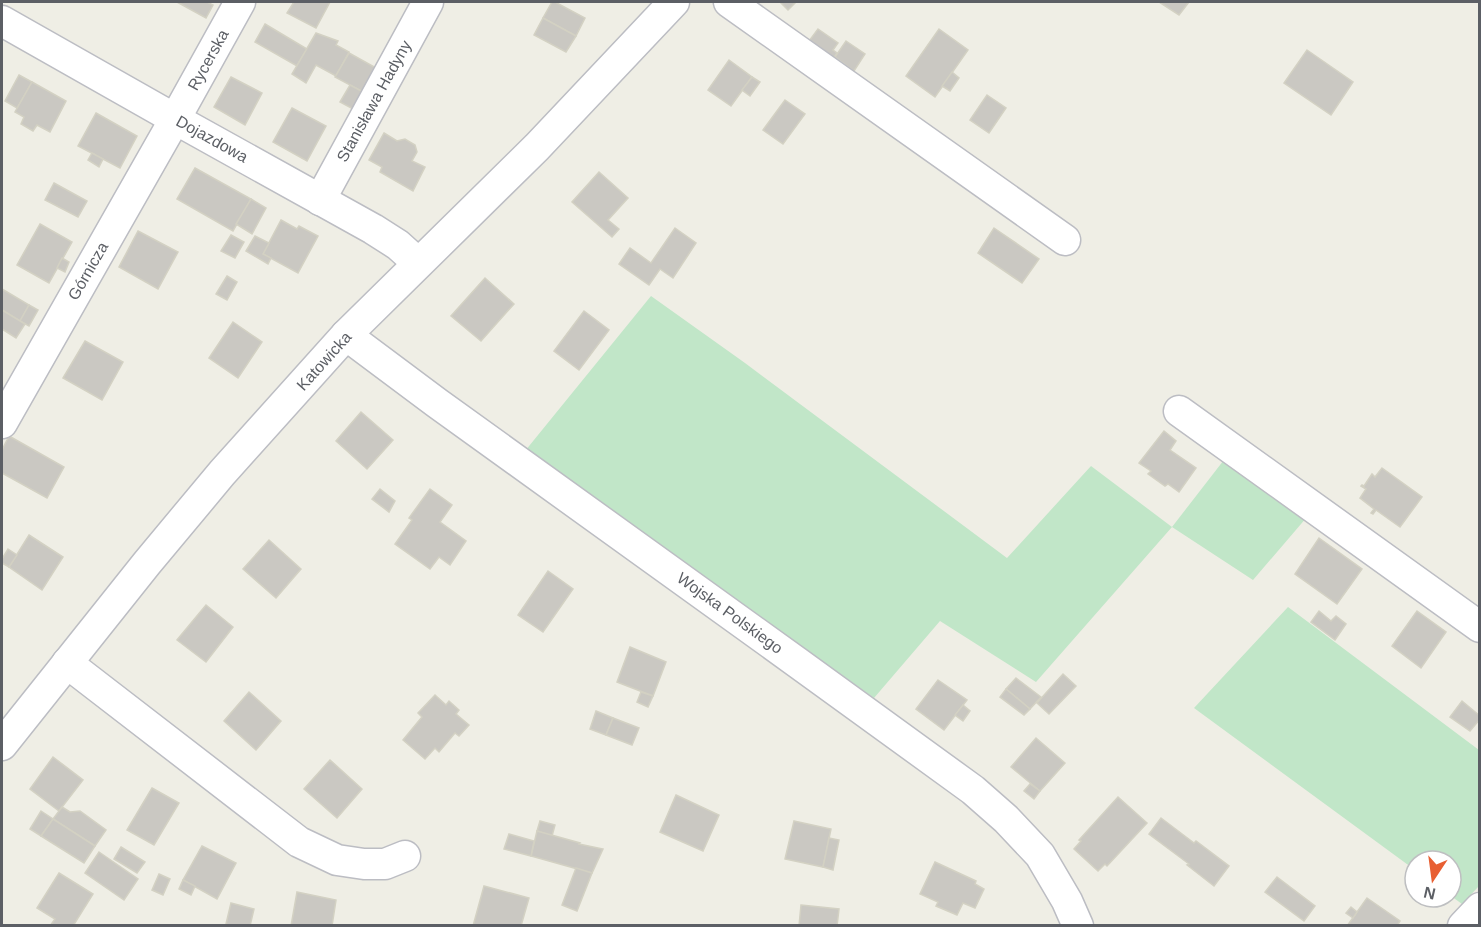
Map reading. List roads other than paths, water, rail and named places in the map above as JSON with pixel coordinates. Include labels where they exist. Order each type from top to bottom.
[{"type":"street","name":"Rycerska","points":[[175,119],[240,2]]},
{"type":"street","name":"Stanisława Hadyny","points":[[320,200],[428,2]]},
{"type":"street","name":"Katowicka","points":[[2,746],[222,473],[346,335],[537,147],[674,2]]},
{"type":"street","points":[[729,2],[1065,240]]},
{"type":"street","name":"Dojazdowa","points":[[2,21],[374,229],[398,244],[418,263]]},
{"type":"street","name":"Górnicza","points":[[2,423],[175,119]]},
{"type":"street","name":"Wojska Polskiego","points":[[346,335],[973,790],[1006,819],[1040,855],[1067,901],[1078,926]]},
{"type":"street","points":[[1179,411],[1479,627]]},
{"type":"street","points":[[67,663],[298,842],[337,860],[364,864],[385,864],[405,856]]},
{"type":"street","points":[[1463,926],[1479,908]]}]
